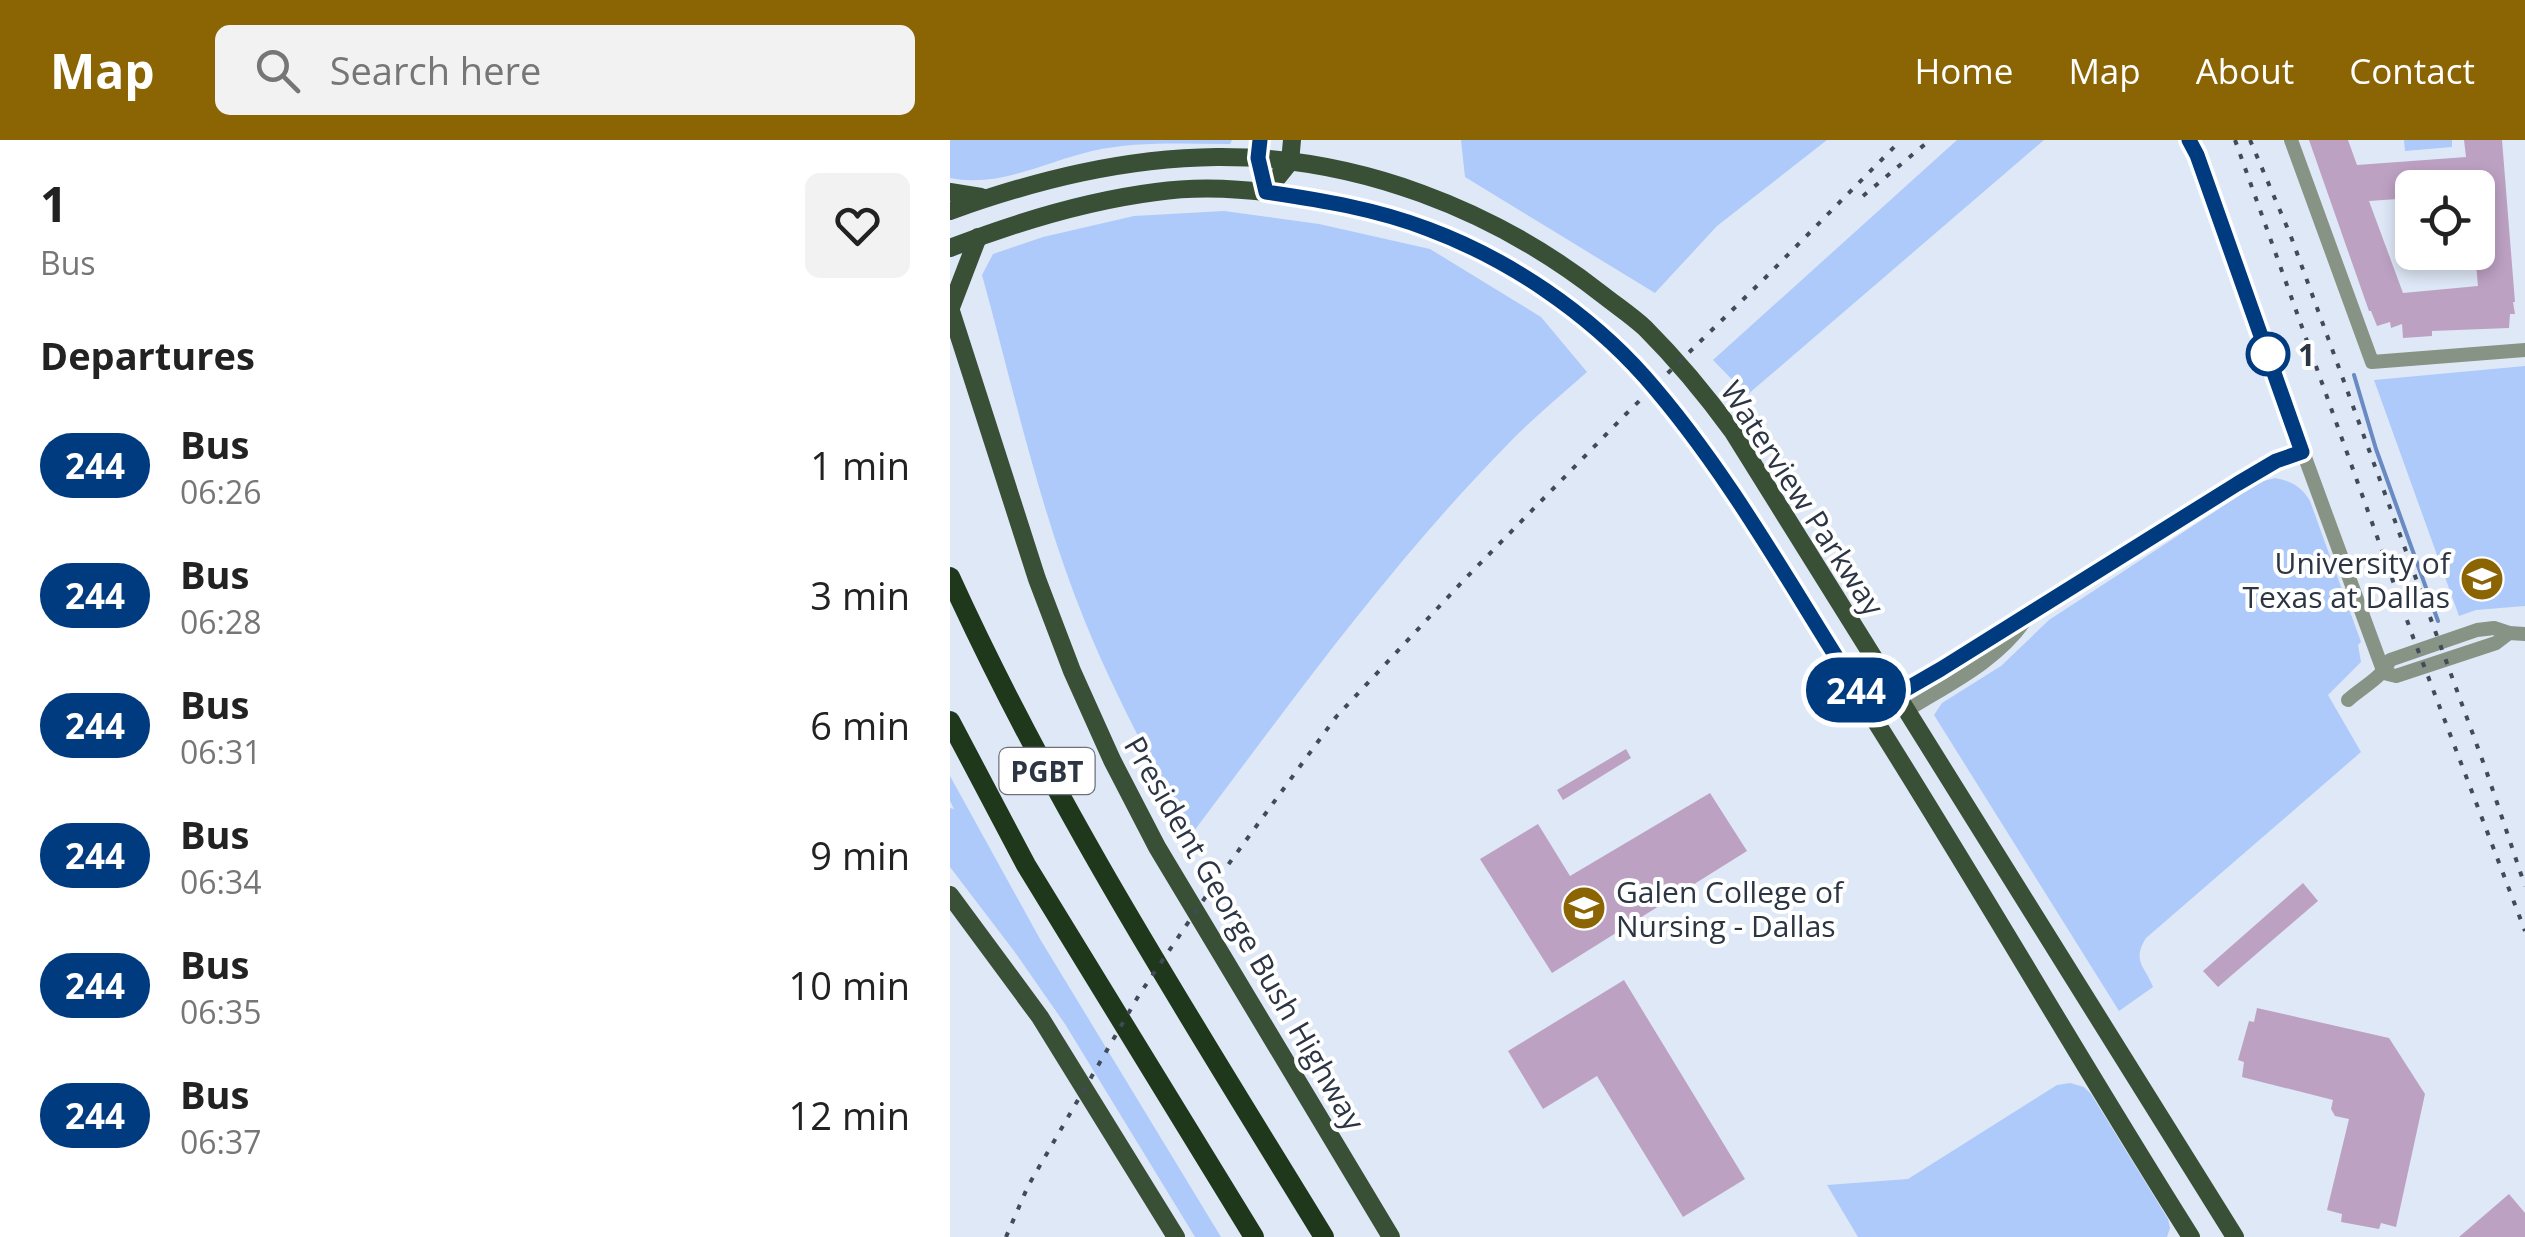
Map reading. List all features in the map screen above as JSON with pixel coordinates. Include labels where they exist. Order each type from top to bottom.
[{"type":"highway","name":"PGBT","points":[[950,576],[1032,745],[1091,852],[1324,1237]]},
{"type":"highway","name":"PGBT","points":[[950,721],[1026,865],[1252,1235]]},
{"type":"main road","points":[[1266,192],[1290,162],[1292,140]]},
{"type":"main road","points":[[1259,149],[1266,192]]},
{"type":"main road","name":"Waterview Parkway","points":[[950,211],[1023,186],[1126,164],[1259,149],[1290,162],[1399,186],[1466,211],[1546,254],[1643,326],[1690,376],[1733,432],[2235,1237]]},
{"type":"main road","name":"Waterview Parkway","points":[[950,248],[1072,208],[1159,191],[1203,188],[1266,192],[1344,204],[1429,229],[1514,272],[1594,327],[1643,375],[1700,444],[1870,710],[2191,1237]]},
{"type":"main road","points":[[950,192],[986,198]]},
{"type":"main road","points":[[950,309],[978,238]]},
{"type":"main road","name":"President George Bush Highway","points":[[950,309],[1037,579],[1112,760],[1174,876],[1391,1237]]},
{"type":"main road","points":[[1870,710],[1901,703]]},
{"type":"main road","points":[[1880,727],[1901,703]]},
{"type":"main road","points":[[950,894],[1040,1016],[1176,1237]]},
{"type":"main road","points":[[2079,1051],[2108,1034]]},
{"type":"street","points":[[2292,140],[2372,362],[2525,350]]},
{"type":"street","points":[[1901,703],[2030,614],[2276,461],[2302,452],[2384,673]]},
{"type":"street","points":[[2348,700],[2384,673],[2396,676],[2517,634]]},
{"type":"shaded area","points":[[950,140],[1232,140],[1230,144],[1109,148],[1004,177],[968,180],[950,178]]},
{"type":"shaded area","points":[[1461,140],[1827,140],[1717,226],[1655,293],[1465,177]]},
{"type":"shaded area","points":[[1957,140],[2044,140],[1747,395],[1713,360]]},
{"type":"shaded area","points":[[2404,140],[2452,140],[2452,147],[2405,151]]},
{"type":"shaded area","points":[[1224,211],[1319,224],[1430,249],[1541,317],[1587,372],[1517,435],[1423,537],[1343,634],[1191,835],[1122,705],[1070,582],[1029,451],[982,275],[993,254],[1043,237],[1134,216]]},
{"type":"shaded area","points":[[2525,366],[2525,606],[2476,610],[2459,616],[2374,380]]},
{"type":"shaded area","points":[[2275,478],[2295,485],[2310,501],[2361,642],[2361,662],[2328,695],[2361,752],[2146,938],[2140,959],[2153,987],[2119,1011],[1934,715],[1942,703],[2001,666],[2049,620],[2260,482]]},
{"type":"shaded area","points":[[950,776],[1040,939],[1221,1237],[1195,1237],[1065,1024],[950,867],[950,808],[954,809],[950,801]]},
{"type":"shaded area","points":[[2070,1083],[2091,1094],[2168,1219],[2167,1237],[1858,1237],[1827,1185],[1908,1179],[2057,1085]]},
{"type":"building","points":[[2309,140],[2348,140],[2357,165],[2466,157],[2464,140],[2502,140],[2515,302],[2509,328],[2432,331],[2432,336],[2403,338],[2402,324],[2391,328],[2390,322],[2377,326]]},
{"type":"building","points":[[1626,749],[1631,758],[1563,800],[1557,790]]},
{"type":"building","points":[[1710,793],[1747,851],[1552,973],[1480,859],[1538,824],[1570,876]]},
{"type":"building","points":[[2303,883],[2318,901],[2218,987],[2203,971]]},
{"type":"building","points":[[1624,980],[1745,1179],[1683,1217],[1597,1076],[1543,1109],[1508,1051]]},
{"type":"building","points":[[2257,1008],[2389,1038],[2425,1094],[2396,1227],[2381,1223],[2379,1229],[2341,1222],[2342,1214],[2327,1210],[2349,1119],[2335,1116],[2331,1109],[2333,1100],[2242,1077],[2244,1062],[2238,1060],[2249,1021],[2254,1022]]},
{"type":"building","points":[[2509,1194],[2525,1213],[2525,1237],[2459,1237]]},
{"type":"waterway","points":[[2354,375],[2376,449],[2438,621]]},
{"type":"railway","points":[[1006,1237],[1028,1186],[1139,995],[1336,717],[1626,414],[1901,140]]},
{"type":"railway","points":[[1863,196],[1930,140]]},
{"type":"railway","points":[[2235,140],[2413,637],[2525,931]]},
{"type":"railway","points":[[2250,140],[2290,234],[2525,886]]},
{"type":"bus line","name":"244","points":[[1260,140],[1258,158],[1266,192],[1329,201],[1429,229],[1514,272],[1594,327],[1643,375],[1700,444],[1870,710],[2237,484],[2276,461],[2302,452],[2189,140]]},
{"type":"place","name":"1","points":[[2268,354]]},
{"type":"place","name":"University of Texas at Dallas","points":[[2482,579]]},
{"type":"place","name":"Galen College of Nursing - Dallas","points":[[1584,908]]}]
